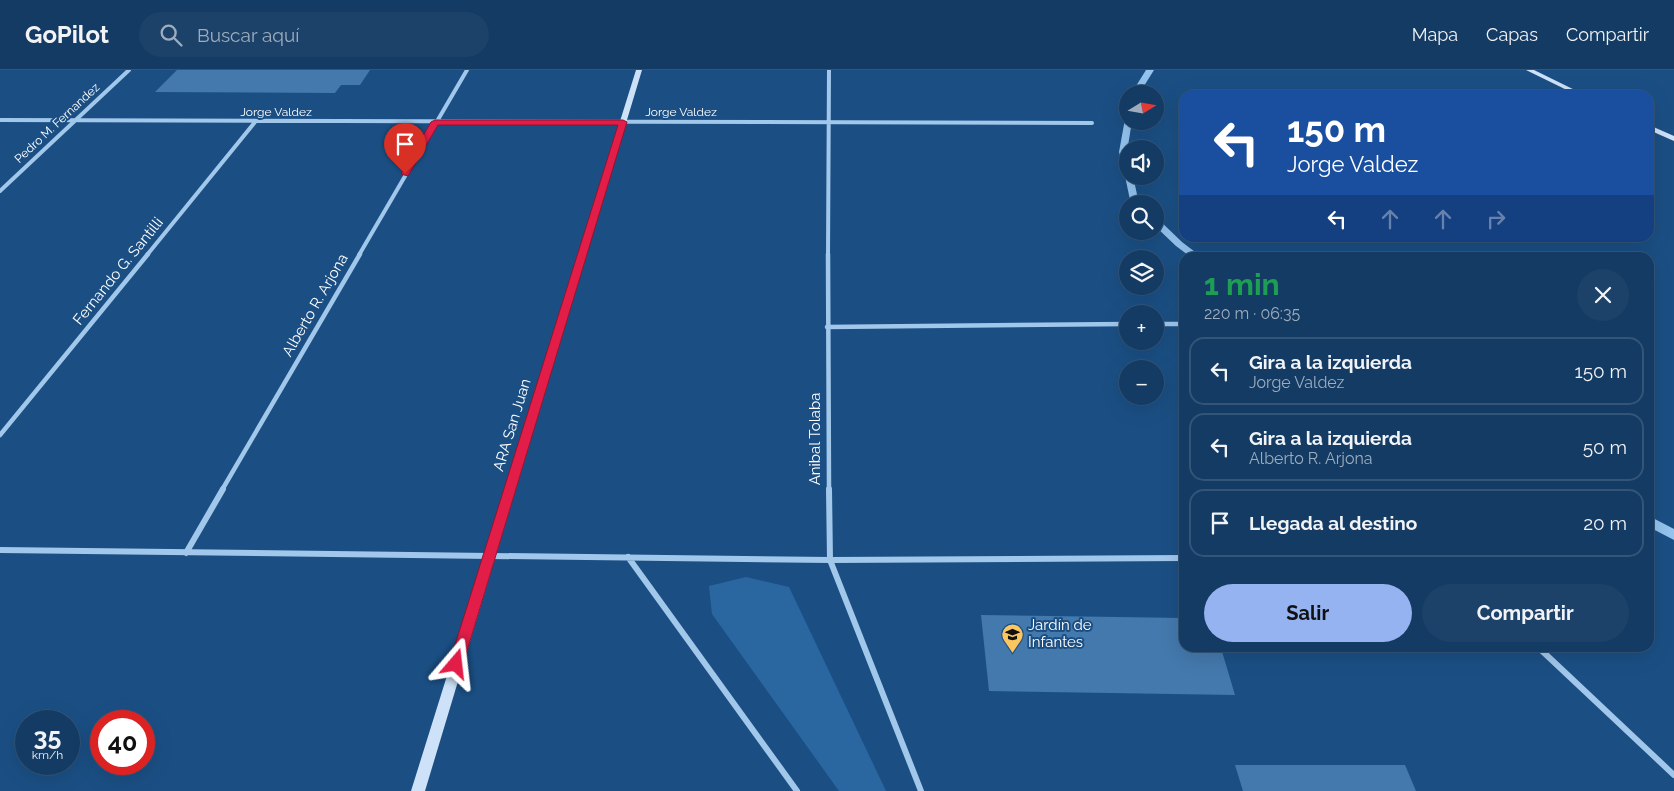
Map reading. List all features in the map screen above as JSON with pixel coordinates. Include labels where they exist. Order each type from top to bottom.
[{"type":"street","name":"Pedro M. Fernandez","points":[[0,191],[129,70]]},
{"type":"street","name":"Alberto R. Arjona","points":[[186,553],[435,122],[467,70]]},
{"type":"street","name":"ARA San Juan","points":[[418,791],[488,556],[640,70]]},
{"type":"street","name":"Anibal Tolaba","points":[[828,70],[827,327],[830,560],[922,791]]},
{"type":"street","points":[[1529,70],[1571,90]]},
{"type":"street","name":"Jorge Valdez","points":[[0,120],[1092,123]]},
{"type":"street","name":"Fernando G. Santilli","points":[[0,435],[255,122]]},
{"type":"street","points":[[1654,129],[1674,139]]},
{"type":"street","points":[[827,327],[1119,324]]},
{"type":"street","points":[[1164,324],[1179,324]]},
{"type":"street","points":[[0,550],[830,560],[1179,558]]},
{"type":"street","points":[[628,557],[797,791]]},
{"type":"street","points":[[1543,652],[1674,775]]},
{"type":"shaded area","points":[[746,577],[789,587],[886,791],[839,791],[712,614],[709,586]]},
{"type":"building","points":[[177,70],[370,70],[360,85],[341,85],[335,93],[155,92]]},
{"type":"building","points":[[981,615],[1179,618],[1179,652],[1222,652],[1235,695],[989,691]]},
{"type":"building","points":[[1235,765],[1405,765],[1416,791],[1243,791]]},
{"type":"waterway","points":[[1141,85],[1150,70]]},
{"type":"waterway","points":[[1125,140],[1127,130]]},
{"type":"waterway","points":[[1131,185],[1133,195]]},
{"type":"waterway","points":[[1164,230],[1190,252]]},
{"type":"waterway","points":[[1654,524],[1674,535]]},
{"type":"place","name":"Jardín de Infantes","points":[[1012,653]]},
{"type":"route","points":[[405,174],[435,122],[623,122],[456,664]]}]
